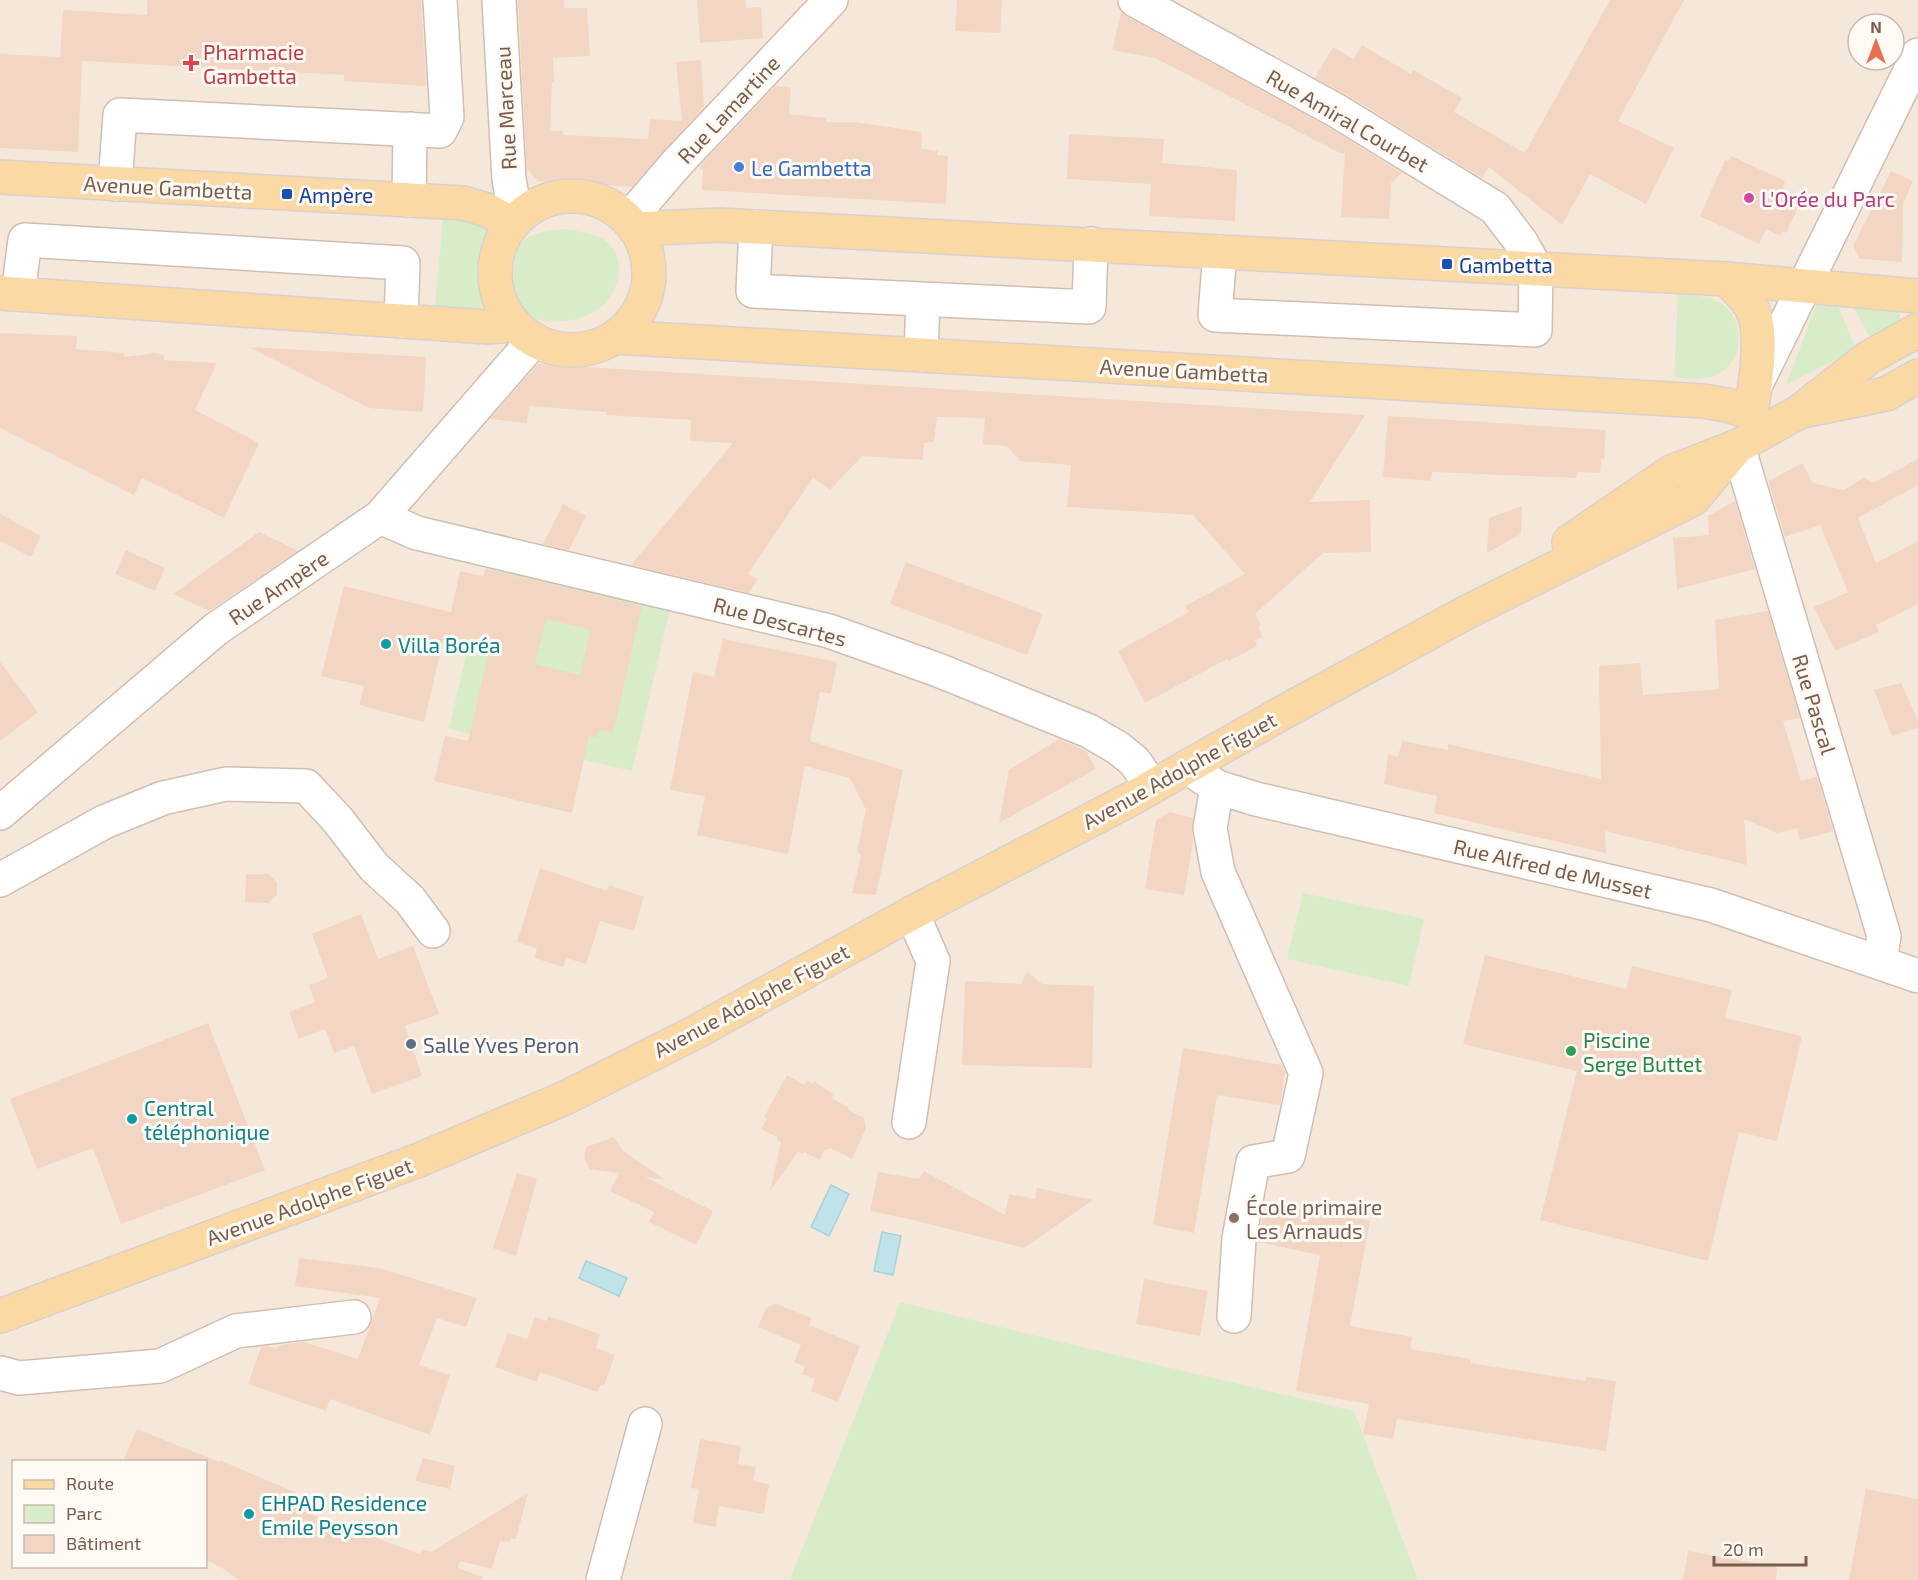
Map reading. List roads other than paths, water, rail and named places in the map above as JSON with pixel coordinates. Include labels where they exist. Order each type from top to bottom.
[{"type":"main road","name":"Avenue Gambetta","points":[[0,177],[464,203],[516,219]]},
{"type":"main road","points":[[524,332],[500,302],[494,275],[498,248],[516,219],[540,202],[563,196],[587,197],[610,206],[632,224],[756,226],[1726,279],[1918,296]]},
{"type":"main road","name":"Avenue Gambetta","points":[[9,294],[488,327],[524,332],[554,348],[575,350],[596,346],[615,337],[633,320],[644,299],[649,275],[646,251],[632,224]]},
{"type":"main road","points":[[1726,279],[1741,293],[1752,309],[1759,331],[1752,419]]},
{"type":"main road","points":[[1799,412],[1868,358],[1918,330]]},
{"type":"main road","name":"Avenue Gambetta","points":[[615,337],[1702,401],[1727,405],[1752,419]]},
{"type":"main road","points":[[1799,412],[1886,394],[1918,376]]},
{"type":"main road","name":"Avenue Adolphe Figuet","points":[[0,1316],[419,1160],[565,1098],[694,1033],[912,913],[1152,786],[1468,611],[1752,419],[1799,412]]},
{"type":"street","points":[[115,184],[120,115],[440,131],[447,117],[440,0]]},
{"type":"street","name":"Rue Marceau","points":[[499,0],[509,179],[516,219]]},
{"type":"street","name":"Rue Lamartine","points":[[632,224],[677,163],[831,0]]},
{"type":"street","name":"Rue Amiral Courbet","points":[[1135,0],[1337,111],[1495,208],[1521,242],[1536,269]]},
{"type":"street","points":[[1752,419],[1803,285],[1918,55]]},
{"type":"street","points":[[409,200],[410,129]]},
{"type":"street","points":[[756,226],[753,291],[1089,307],[1091,244]]},
{"type":"street","points":[[9,294],[25,240],[403,263],[401,321]]},
{"type":"street","points":[[1220,252],[1215,315],[1535,330],[1536,269]]},
{"type":"street","points":[[921,355],[923,300]]},
{"type":"street","name":"Rue Ampère","points":[[0,813],[216,629],[380,517],[524,332]]},
{"type":"street","name":"Rue Pascal","points":[[1752,419],[1884,936],[1880,962]]},
{"type":"street","name":"Rue Descartes","points":[[380,517],[417,533],[829,631],[938,670],[1089,731],[1118,748],[1134,761],[1152,786]]},
{"type":"street","name":"Rue Alfred de Musset","points":[[1187,767],[1217,787],[1256,799],[1711,905],[1918,976]]},
{"type":"street","points":[[0,880],[104,822],[163,798],[226,784],[306,786],[337,819],[374,867],[410,900],[433,931]]},
{"type":"street","points":[[1217,787],[1210,828],[1218,872],[1306,1073],[1288,1156],[1253,1162],[1239,1239],[1234,1316]]},
{"type":"street","points":[[909,1122],[933,961],[912,913]]},
{"type":"street","points":[[0,1373],[19,1378],[160,1366],[236,1330],[354,1317]]},
{"type":"street","points":[[603,1580],[645,1424]]},
{"type":"water","points":[[831,1185],[849,1194],[829,1236],[811,1227]]},
{"type":"water","points":[[882,1232],[901,1236],[893,1275],[874,1271]]},
{"type":"water","points":[[586,1261],[627,1278],[619,1296],[579,1278]]},
{"type":"place","name":"Pharmacie Gambetta","points":[[191,63]]},
{"type":"place","name":"Le Gambetta","points":[[739,167]]},
{"type":"place","name":"Ampère","points":[[287,194]]},
{"type":"place","name":"L'Orée du Parc","points":[[1749,198]]},
{"type":"place","name":"Gambetta","points":[[1447,264]]},
{"type":"place","name":"Villa Boréa","points":[[386,644]]},
{"type":"place","name":"Salle Yves Peron","points":[[411,1044]]},
{"type":"place","name":"Piscine Serge Buttet","points":[[1571,1051]]},
{"type":"place","name":"Central téléphonique","points":[[132,1119]]},
{"type":"place","name":"École primaire Les Arnauds","points":[[1234,1218]]},
{"type":"place","name":"EHPAD Residence Emile Peysson","points":[[249,1514]]}]
